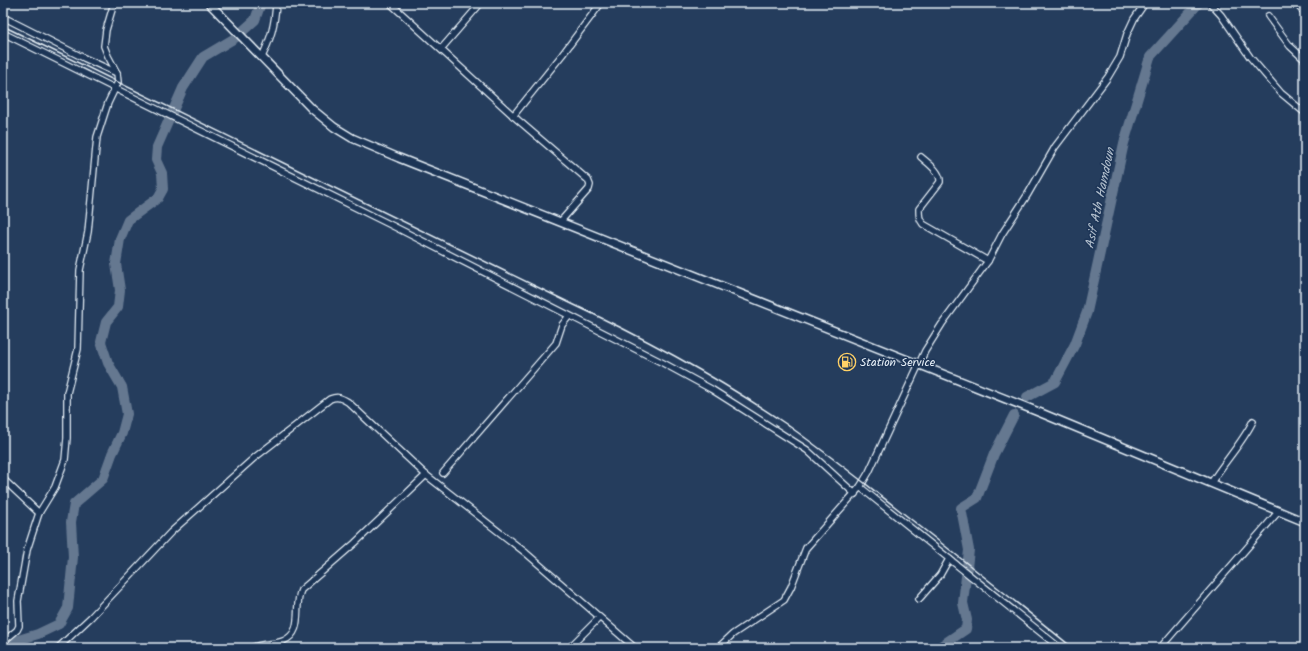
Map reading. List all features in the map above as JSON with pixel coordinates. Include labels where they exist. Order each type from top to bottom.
[{"type":"main road","points":[[209,3],[312,109],[334,127],[352,138],[398,158],[920,365],[1305,522]]},
{"type":"street","points":[[3,642],[17,630],[19,626],[18,601],[27,550],[39,513],[55,487],[65,460],[67,438],[67,393],[78,349],[80,270],[88,232],[97,137],[108,103],[118,82],[117,73],[104,46],[106,30],[114,3]]},
{"type":"street","points":[[262,57],[272,33],[276,3]]},
{"type":"street","points":[[390,3],[513,116],[588,180],[590,185],[588,189],[560,222]]},
{"type":"street","points":[[441,49],[481,3]]},
{"type":"street","points":[[513,116],[601,3]]},
{"type":"street","points":[[718,648],[733,634],[784,600],[806,548],[860,488],[920,365],[925,351],[942,324],[988,261],[1002,234],[1028,194],[1055,147],[1097,92],[1120,57],[1127,34],[1134,19],[1145,3]]},
{"type":"street","points":[[1210,3],[1221,15],[1250,57],[1281,93],[1305,113]]},
{"type":"street","points":[[1296,3],[1305,14]]},
{"type":"street","points":[[1268,16],[1290,46],[1305,60]]},
{"type":"street","points":[[3,17],[117,73]]},
{"type":"street","points":[[3,32],[395,227],[663,363],[711,389],[806,450],[855,494]]},
{"type":"street","points":[[922,157],[941,178],[940,182],[919,209],[920,220],[923,224],[988,261]]},
{"type":"street","points":[[443,473],[556,343],[562,325],[569,316]]},
{"type":"street","points":[[58,648],[91,617],[171,532],[254,458],[330,399],[340,397],[348,402],[426,475],[526,553],[635,648]]},
{"type":"street","points":[[1211,483],[1223,464],[1250,429],[1253,421]]},
{"type":"street","points":[[252,648],[289,638],[297,626],[298,596],[301,590],[355,543],[426,475]]},
{"type":"street","points":[[3,479],[39,513]]},
{"type":"street","points":[[860,488],[1060,648]]},
{"type":"street","points":[[1160,648],[1279,511]]},
{"type":"street","points":[[919,599],[940,575],[949,559]]},
{"type":"street","points":[[569,648],[599,618]]},
{"type":"waterway","points":[[7,648],[15,641],[38,634],[59,624],[68,608],[73,557],[71,522],[74,504],[103,479],[112,454],[122,433],[127,414],[122,387],[108,363],[101,342],[106,322],[118,307],[120,290],[116,264],[120,239],[128,220],[158,198],[163,189],[162,173],[156,160],[157,147],[183,88],[203,57],[235,38],[255,20],[261,3]]},
{"type":"waterway","name":"Asif Ath Hamdoun","points":[[1027,397],[1055,382],[1075,344],[1087,312],[1124,143],[1150,57],[1199,3]]},
{"type":"waterway","name":"Asif Ath Hamdoun","points":[[938,648],[966,629],[967,620],[963,603],[969,550],[961,508],[977,498],[994,454],[1014,415]]},
{"type":"railway","points":[[3,26],[596,315],[679,358],[786,424],[854,475],[1073,648]]},
{"type":"place","name":"Station Service","points":[[847,362]]}]
